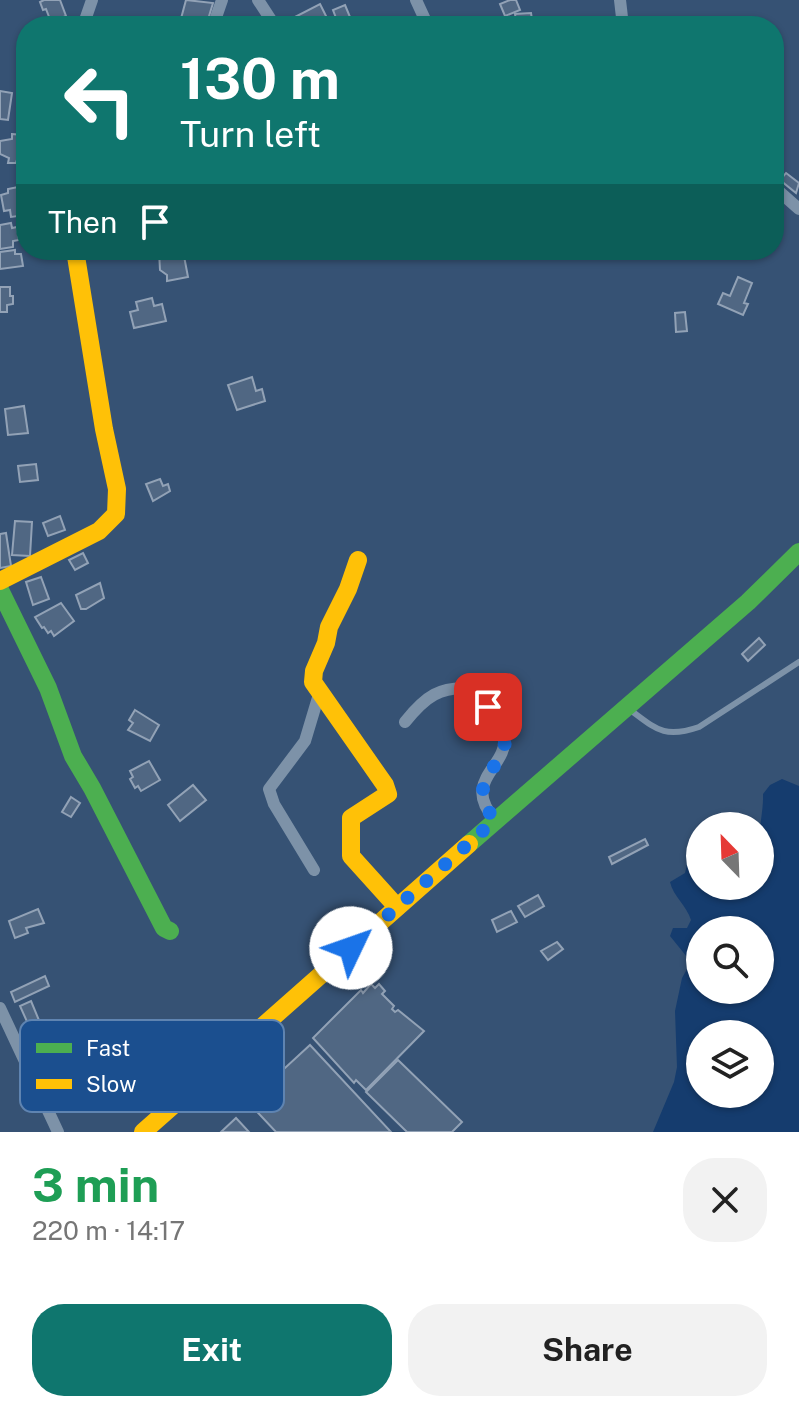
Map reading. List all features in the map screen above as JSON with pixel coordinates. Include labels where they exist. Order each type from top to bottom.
[{"type":"street","points":[[0,581],[99,531],[116,514],[117,489],[101,414],[77,260]]},
{"type":"street","points":[[269,1020],[748,602],[799,552]]},
{"type":"street","points":[[358,560],[329,627],[313,682],[385,785],[388,794],[351,818],[351,856],[397,907]]},
{"type":"street","points":[[0,590],[48,688],[80,775],[92,788],[164,928],[170,931]]},
{"type":"street","points":[[405,722],[424,699],[455,687],[474,689],[504,734],[504,751],[491,767],[483,788],[484,807],[495,820]]},
{"type":"street","points":[[314,870],[274,804],[269,789],[305,741],[320,691]]},
{"type":"street","points":[[0,1008],[20,1051]]},
{"type":"street","points":[[49,1112],[58,1132]]},
{"type":"street","points":[[143,1132],[166,1112]]},
{"type":"lane","points":[[626,707],[655,729],[668,734],[683,732],[699,727],[799,662]]},
{"type":"water","points":[[782,779],[799,786],[799,1132],[653,1132],[674,1082],[677,1067],[675,1011],[686,971],[686,1004],[774,1004],[774,916],[689,916],[670,882],[685,873],[686,868],[686,900],[774,900],[774,812],[762,812],[763,794],[770,785]]},
{"type":"water","points":[[673,928],[686,928],[686,956],[670,936]]},
{"type":"building","points":[[60,0],[66,16],[49,16],[40,2]]},
{"type":"building","points":[[186,0],[213,3],[209,16],[182,16]]},
{"type":"building","points":[[516,0],[520,10],[505,16],[500,4]]},
{"type":"building","points":[[320,4],[326,16],[297,16]]},
{"type":"building","points":[[345,5],[350,16],[335,16],[333,10]]},
{"type":"building","points":[[531,13],[531,16],[515,16]]},
{"type":"building","points":[[0,91],[12,93],[8,120],[0,119]]},
{"type":"building","points":[[12,134],[16,134],[16,163],[8,163],[9,158],[0,154],[0,141],[12,139]]},
{"type":"building","points":[[786,173],[799,183],[796,193],[784,183]]},
{"type":"building","points":[[16,187],[16,216],[11,217],[10,210],[4,211],[1,195],[8,193],[8,189]]},
{"type":"building","points":[[11,223],[12,228],[16,227],[13,247],[0,249],[0,225]]},
{"type":"building","points":[[15,250],[16,260],[22,260],[23,266],[0,269],[0,252]]},
{"type":"building","points":[[159,260],[185,260],[188,277],[167,281],[167,275],[160,270]]},
{"type":"building","points":[[738,277],[752,283],[743,315],[718,304],[723,293],[730,296]]},
{"type":"building","points":[[0,287],[10,287],[10,296],[13,296],[13,304],[7,305],[7,312],[0,312]]},
{"type":"building","points":[[152,298],[154,306],[162,304],[166,321],[134,328],[130,312],[138,310],[136,302]]},
{"type":"building","points":[[685,312],[687,331],[676,332],[675,313]]},
{"type":"building","points":[[252,377],[256,391],[262,389],[265,401],[237,410],[228,385]]},
{"type":"building","points":[[24,406],[28,433],[8,435],[5,409]]},
{"type":"building","points":[[36,464],[38,480],[20,482],[18,466]]},
{"type":"building","points":[[160,479],[163,486],[168,484],[170,491],[153,501],[146,484]]},
{"type":"building","points":[[60,516],[65,530],[48,536],[43,523]]},
{"type":"building","points":[[15,521],[32,522],[30,556],[12,555]]},
{"type":"building","points":[[6,533],[11,566],[0,568],[0,534]]},
{"type":"building","points":[[83,553],[88,563],[75,570],[69,560]]},
{"type":"building","points":[[41,577],[49,599],[33,605],[26,582]]},
{"type":"building","points":[[100,583],[104,598],[81,609],[76,595]]},
{"type":"building","points":[[61,603],[74,621],[54,636],[51,631],[48,633],[42,628],[35,617]]},
{"type":"building","points":[[759,638],[765,645],[748,661],[742,654]]},
{"type":"building","points":[[135,710],[159,725],[150,741],[128,730],[133,723],[129,720]]},
{"type":"building","points":[[149,761],[160,780],[141,791],[130,779],[133,777],[130,771]]},
{"type":"building","points":[[193,785],[206,800],[180,821],[168,805]]},
{"type":"building","points":[[71,797],[80,803],[71,817],[62,812]]},
{"type":"building","points":[[645,839],[648,845],[612,864],[609,857]]},
{"type":"building","points":[[538,895],[544,906],[525,917],[518,906]]},
{"type":"building","points":[[38,909],[44,923],[26,928],[28,933],[15,938],[9,921]]},
{"type":"building","points":[[511,911],[517,922],[497,932],[492,920]]},
{"type":"building","points":[[557,942],[563,949],[548,960],[541,951]]},
{"type":"building","points":[[45,976],[49,986],[15,1002],[11,992]]},
{"type":"building","points":[[371,984],[375,988],[379,984],[385,991],[382,994],[394,1006],[392,1009],[395,1012],[398,1010],[424,1031],[366,1090],[356,1080],[354,1083],[313,1038],[361,990],[363,993]]},
{"type":"building","points":[[31,1001],[39,1020],[26,1020],[20,1006]]},
{"type":"building","points":[[310,1045],[391,1132],[276,1132],[257,1112],[284,1112],[284,1069]]},
{"type":"building","points":[[398,1060],[462,1122],[452,1132],[407,1132],[366,1092]]},
{"type":"building","points":[[236,1118],[249,1132],[221,1132]]},
{"type":"traffic: fast","points":[[469,844],[748,602],[799,552]]},
{"type":"traffic: fast","points":[[0,590],[48,688],[73,756],[164,928],[170,931]]},
{"type":"traffic: slow","points":[[0,581],[99,531],[116,514],[117,489],[77,260]]},
{"type":"traffic: slow","points":[[358,560],[329,627],[313,682],[385,785],[388,794],[351,818],[351,856],[397,907]]},
{"type":"traffic: slow","points":[[270,1020],[469,844]]},
{"type":"traffic: slow","points":[[143,1132],[166,1112]]},
{"type":"route","points":[[351,948],[495,820],[484,807],[483,788],[491,767],[504,751],[504,734],[488,707]]}]
